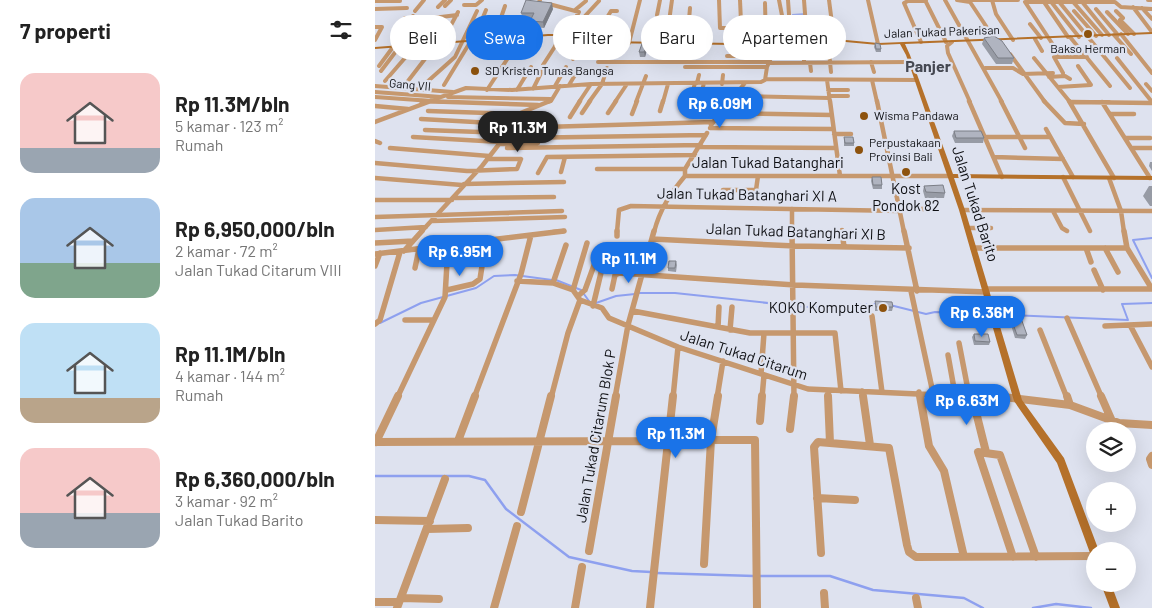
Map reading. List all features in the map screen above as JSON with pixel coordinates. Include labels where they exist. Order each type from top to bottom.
[{"type":"street","points":[[415,12],[424,0]]},
{"type":"street","points":[[437,7],[445,0]]},
{"type":"street","points":[[445,6],[451,0]]},
{"type":"street","points":[[468,0],[465,5],[477,5],[482,0]]},
{"type":"street","points":[[631,34],[639,0]]},
{"type":"street","points":[[719,0],[720,28],[723,28]]},
{"type":"street","points":[[740,0],[741,15]]},
{"type":"street","points":[[779,0],[781,13],[789,13],[788,0]]},
{"type":"street","points":[[804,0],[805,15]]},
{"type":"street","points":[[829,0],[831,15]]},
{"type":"street","points":[[868,0],[879,44]]},
{"type":"street","points":[[921,42],[904,4],[908,1],[925,0],[946,42]]},
{"type":"street","points":[[945,0],[985,68],[1025,148]]},
{"type":"street","points":[[957,0],[970,2],[1039,96],[1065,123],[1084,124]]},
{"type":"street","points":[[972,0],[1018,0]]},
{"type":"street","points":[[991,0],[996,14],[1013,40]]},
{"type":"street","points":[[375,1],[400,1]]},
{"type":"street","points":[[549,1],[575,10],[579,13],[578,15]]},
{"type":"street","points":[[575,10],[586,1]]},
{"type":"street","points":[[586,15],[599,1]]},
{"type":"street","points":[[1061,57],[1025,2],[1083,3],[1107,1],[1116,2],[1121,7],[1152,8]]},
{"type":"street","points":[[657,15],[660,2],[672,2],[670,15]]},
{"type":"street","points":[[1044,2],[1071,39],[1110,86]]},
{"type":"street","points":[[1073,2],[1102,35]]},
{"type":"street","points":[[765,3],[765,15]]},
{"type":"street","points":[[1052,3],[1079,36]]},
{"type":"street","points":[[1059,3],[1107,63],[1115,68],[1130,88]]},
{"type":"street","points":[[1083,3],[1152,73]]},
{"type":"street","points":[[502,15],[505,6]]},
{"type":"street","points":[[1133,7],[1152,32]]},
{"type":"street","points":[[381,14],[385,8]]},
{"type":"street","points":[[375,9],[407,8]]},
{"type":"street","points":[[689,15],[690,8]]},
{"type":"street","points":[[1142,8],[1152,19]]},
{"type":"street","points":[[1096,9],[1131,54]]},
{"type":"street","points":[[484,15],[486,10]]},
{"type":"street","points":[[1116,10],[1123,18],[1120,20],[1134,34]]},
{"type":"street","points":[[427,82],[434,72],[445,68],[464,40],[477,11]]},
{"type":"street","points":[[609,15],[611,11],[617,11]]},
{"type":"street","points":[[1074,11],[1096,36]]},
{"type":"street","points":[[1107,12],[1128,34]]},
{"type":"street","points":[[1030,24],[1041,38]]},
{"type":"street","points":[[375,27],[382,27],[376,40]]},
{"type":"street","name":"Jalan Tukad Pakerisan","points":[[846,41],[879,44],[1041,38],[1071,39],[1079,36],[1087,39],[1102,35],[1152,32]]},
{"type":"street","points":[[1035,39],[1042,51]]},
{"type":"street","name":"Jalan Tukad Pakerisan","points":[[456,41],[464,40]]},
{"type":"street","points":[[952,42],[947,46],[948,53],[1002,177]]},
{"type":"street","name":"Jalan Tukad Barito","points":[[904,43],[951,176],[1019,401],[1061,461],[1091,542]]},
{"type":"street","name":"Jalan Tukad Pakerisan","points":[[375,48],[390,46]]},
{"type":"street","points":[[543,65],[553,49]]},
{"type":"street","points":[[379,66],[390,50]]},
{"type":"street","points":[[444,85],[466,50]]},
{"type":"street","points":[[1063,73],[1054,58],[1087,57]]},
{"type":"street","points":[[612,289],[617,273],[914,291],[1148,290],[1152,287],[1127,248],[1121,211],[1112,178],[1071,102],[1034,58]]},
{"type":"street","points":[[1117,58],[1151,103],[1152,108]]},
{"type":"street","points":[[381,71],[390,60]]},
{"type":"street","points":[[385,81],[403,60]]},
{"type":"street","points":[[408,82],[426,60]]},
{"type":"street","points":[[487,90],[507,60]]},
{"type":"street","points":[[765,80],[770,60]]},
{"type":"street","points":[[598,62],[768,64]]},
{"type":"street","points":[[830,62],[831,72]]},
{"type":"street","points":[[685,67],[830,62],[910,62]]},
{"type":"street","points":[[851,62],[853,69]]},
{"type":"street","points":[[871,62],[873,72]]},
{"type":"street","points":[[810,63],[811,71]]},
{"type":"street","points":[[1092,63],[1107,63]]},
{"type":"street","points":[[517,90],[531,66]]},
{"type":"street","points":[[1058,87],[1091,85],[1078,66]]},
{"type":"street","points":[[569,85],[580,67]]},
{"type":"street","points":[[428,110],[518,114],[553,99],[566,68]]},
{"type":"street","points":[[582,113],[602,84],[607,68]]},
{"type":"street","points":[[985,68],[1013,68],[1023,74],[1065,76],[1070,79]]},
{"type":"street","points":[[533,89],[542,71]]},
{"type":"street","points":[[1047,75],[1053,73]]},
{"type":"street","points":[[691,98],[699,74]]},
{"type":"street","points":[[722,84],[723,75]]},
{"type":"street","points":[[632,114],[646,76]]},
{"type":"street","points":[[765,80],[802,83]]},
{"type":"street","points":[[375,122],[466,88],[517,90],[591,84],[722,84],[765,80],[916,80]]},
{"type":"street","points":[[827,80],[840,176]]},
{"type":"street","points":[[872,80],[909,248],[916,313],[933,393]]},
{"type":"street","points":[[697,110],[705,83]]},
{"type":"street","points":[[685,176],[685,169],[701,146],[709,128],[745,83]]},
{"type":"street","points":[[570,117],[591,84]]},
{"type":"street","points":[[608,113],[627,84]]},
{"type":"street","points":[[660,111],[667,84]]},
{"type":"street","points":[[1146,84],[1152,91]]},
{"type":"street","points":[[375,86],[455,92]]},
{"type":"street","points":[[828,90],[849,90]]},
{"type":"street","name":"Gang VII","points":[[375,92],[443,97]]},
{"type":"street","points":[[375,96],[429,102],[540,105]]},
{"type":"street","points":[[735,96],[848,96]]},
{"type":"street","points":[[443,97],[553,99]]},
{"type":"street","points":[[1071,102],[1103,100],[1151,103]]},
{"type":"street","points":[[1103,100],[1151,178]]},
{"type":"street","points":[[375,106],[410,110]]},
{"type":"street","points":[[720,113],[832,115]]},
{"type":"street","points":[[375,324],[381,316],[402,251],[478,171],[500,143],[518,114]]},
{"type":"street","points":[[1111,114],[1134,114]]},
{"type":"street","points":[[375,117],[388,117]]},
{"type":"street","points":[[421,119],[510,128]]},
{"type":"street","points":[[425,130],[606,123],[713,122]]},
{"type":"street","points":[[709,128],[851,134]]},
{"type":"street","points":[[1046,129],[1073,177]]},
{"type":"street","points":[[516,138],[706,135]]},
{"type":"street","points":[[413,137],[500,143],[538,143]]},
{"type":"street","points":[[986,137],[1050,137]]},
{"type":"street","points":[[1126,138],[1151,138]]},
{"type":"street","points":[[507,148],[701,146],[836,148]]},
{"type":"street","points":[[375,163],[478,171],[516,169],[521,159],[389,148]]},
{"type":"street","points":[[1133,148],[1152,148]]},
{"type":"street","points":[[538,173],[545,158],[695,155]]},
{"type":"street","points":[[561,172],[565,157]]},
{"type":"street","points":[[994,157],[1063,159]]},
{"type":"street","points":[[597,169],[685,169]]},
{"type":"street","name":"Jalan Tukad Batanghari","points":[[685,176],[1151,178]]},
{"type":"street","name":"Jalan Tukad Citarum Blok P","points":[[589,551],[628,325],[662,207],[685,176]]},
{"type":"street","points":[[723,190],[756,190],[758,176]]},
{"type":"street","points":[[1063,177],[1090,231]]},
{"type":"street","points":[[375,178],[463,185],[563,182]]},
{"type":"street","points":[[375,200],[554,196]]},
{"type":"street","name":"Jalan Tukad Batanghari XI A","points":[[617,236],[620,209],[644,205],[662,207],[793,209],[924,209]]},
{"type":"street","points":[[790,429],[795,386],[796,332],[793,209]]},
{"type":"street","points":[[961,210],[1152,211]]},
{"type":"street","points":[[1053,211],[1062,228],[1067,231]]},
{"type":"street","points":[[375,217],[564,214],[431,221]]},
{"type":"street","points":[[375,230],[426,227]]},
{"type":"street","points":[[967,228],[991,228]]},
{"type":"street","points":[[842,230],[844,247]]},
{"type":"street","points":[[375,266],[378,254],[564,231]]},
{"type":"street","points":[[458,441],[519,278],[531,235]]},
{"type":"street","name":"Jalan Tukad Batanghari XI B","points":[[652,239],[795,246],[909,248]]},
{"type":"street","points":[[375,243],[413,241]]},
{"type":"street","points":[[446,292],[473,284],[481,279],[486,241]]},
{"type":"street","points":[[574,288],[587,243]]},
{"type":"street","points":[[554,280],[565,245]]},
{"type":"street","points":[[449,246],[445,277],[446,292],[376,442],[667,441]]},
{"type":"street","points":[[973,248],[1127,248]]},
{"type":"street","points":[[1085,248],[1091,262]]},
{"type":"street","points":[[1105,248],[1118,272]]},
{"type":"street","points":[[415,268],[419,249]]},
{"type":"street","points":[[593,304],[605,256]]},
{"type":"street","points":[[521,512],[579,297],[585,290],[597,257]]},
{"type":"street","points":[[1094,270],[1103,290]]},
{"type":"street","points":[[519,278],[554,280],[574,288],[579,297]]},
{"type":"street","name":"Jalan Tukad Citarum","points":[[579,297],[603,308],[609,318],[678,347],[795,386],[828,391],[919,392],[970,395],[1070,405],[1124,424],[1152,425]]},
{"type":"street","points":[[718,327],[719,307]]},
{"type":"street","points":[[730,330],[732,307]]},
{"type":"street","points":[[633,311],[730,330],[764,333],[837,333],[841,391]]},
{"type":"street","points":[[871,316],[882,392]]},
{"type":"street","points":[[1067,318],[1112,420]]},
{"type":"street","points":[[405,320],[434,320]]},
{"type":"street","points":[[1105,326],[1152,324]]},
{"type":"street","points":[[1130,325],[1152,367]]},
{"type":"street","points":[[1040,330],[1070,405]]},
{"type":"street","points":[[760,421],[764,333]]},
{"type":"street","points":[[959,343],[970,395],[986,452]]},
{"type":"street","points":[[650,608],[678,347]]},
{"type":"street","points":[[948,355],[955,394]]},
{"type":"street","points":[[704,564],[711,440],[723,362]]},
{"type":"street","points":[[828,391],[830,443]]},
{"type":"street","points":[[861,391],[870,445]]},
{"type":"street","points":[[919,392],[929,446],[943,471],[963,557]]},
{"type":"street","points":[[711,440],[755,440],[757,608]]},
{"type":"street","points":[[821,553],[815,444],[830,443],[887,447],[890,451],[909,552],[916,557],[1013,558],[1086,554]]},
{"type":"street","points":[[1013,558],[977,454],[978,452],[997,453],[1000,455],[1036,557]]},
{"type":"street","points":[[1152,456],[1150,458],[1152,465]]},
{"type":"street","points":[[399,603],[445,479]]},
{"type":"street","points":[[817,498],[855,500]]},
{"type":"street","points":[[375,520],[468,528]]},
{"type":"street","points":[[494,608],[517,526]]},
{"type":"street","points":[[575,608],[582,567]]},
{"type":"street","points":[[1109,592],[1115,608]]},
{"type":"street","points":[[824,593],[825,608]]},
{"type":"street","points":[[916,598],[918,608]]},
{"type":"street","points":[[375,602],[399,603],[439,599]]},
{"type":"shaded area","points":[[805,13],[805,15],[792,15]]},
{"type":"building","points":[[526,0],[552,3],[543,22],[543,15],[521,13]]},
{"type":"building","points":[[994,36],[1002,41],[1014,58],[998,58],[984,38]]},
{"type":"building","points":[[875,43],[880,44],[881,49],[876,49]]},
{"type":"building","points":[[954,131],[981,131],[984,138],[956,138]]},
{"type":"building","points":[[844,137],[853,137],[854,143],[845,143]]},
{"type":"building","points":[[872,177],[881,177],[882,185],[873,185]]},
{"type":"building","points":[[943,185],[945,193],[926,192],[924,186]]},
{"type":"building","points":[[669,261],[676,261],[675,268],[668,268]]},
{"type":"building","points":[[875,301],[892,302],[893,307],[876,307]]},
{"type":"building","points":[[1012,321],[1022,321],[1027,335],[1017,335]]},
{"type":"building","points":[[974,334],[988,334],[990,342],[975,341]]},
{"type":"waterway","points":[[1152,238],[1133,240],[1152,278]]},
{"type":"waterway","points":[[380,323],[421,303],[476,288],[494,276],[515,275],[552,280]]},
{"type":"waterway","points":[[556,280],[581,290],[589,301]]},
{"type":"waterway","points":[[639,293],[675,293],[805,307],[876,304]]},
{"type":"waterway","points":[[596,303],[616,296],[635,294]]},
{"type":"waterway","points":[[890,305],[926,314],[935,312],[1128,320],[1122,304],[1152,303]]},
{"type":"waterway","points":[[375,476],[469,476],[485,480],[506,509],[569,557],[632,571],[651,572]]},
{"type":"waterway","points":[[656,573],[754,576]]},
{"type":"waterway","points":[[758,576],[830,576],[873,590],[964,598],[983,608]]},
{"type":"waterway","points":[[1033,608],[1056,604],[1091,608]]},
{"type":"place","name":"Bakso Herman","points":[[1088,34]]},
{"type":"place","name":"SD Kristen Tunas Bangsa","points":[[475,71]]},
{"type":"place","name":"Wisma Pandawa","points":[[864,116]]},
{"type":"place","name":"Perpustakaan Provinsi Bali","points":[[859,150]]},
{"type":"place","name":"Kost Pondok 82","points":[[906,172]]},
{"type":"place","name":"KOKO Komputer","points":[[883,308]]},
{"type":"district","name":"Panjer","points":[[928,66]]}]
